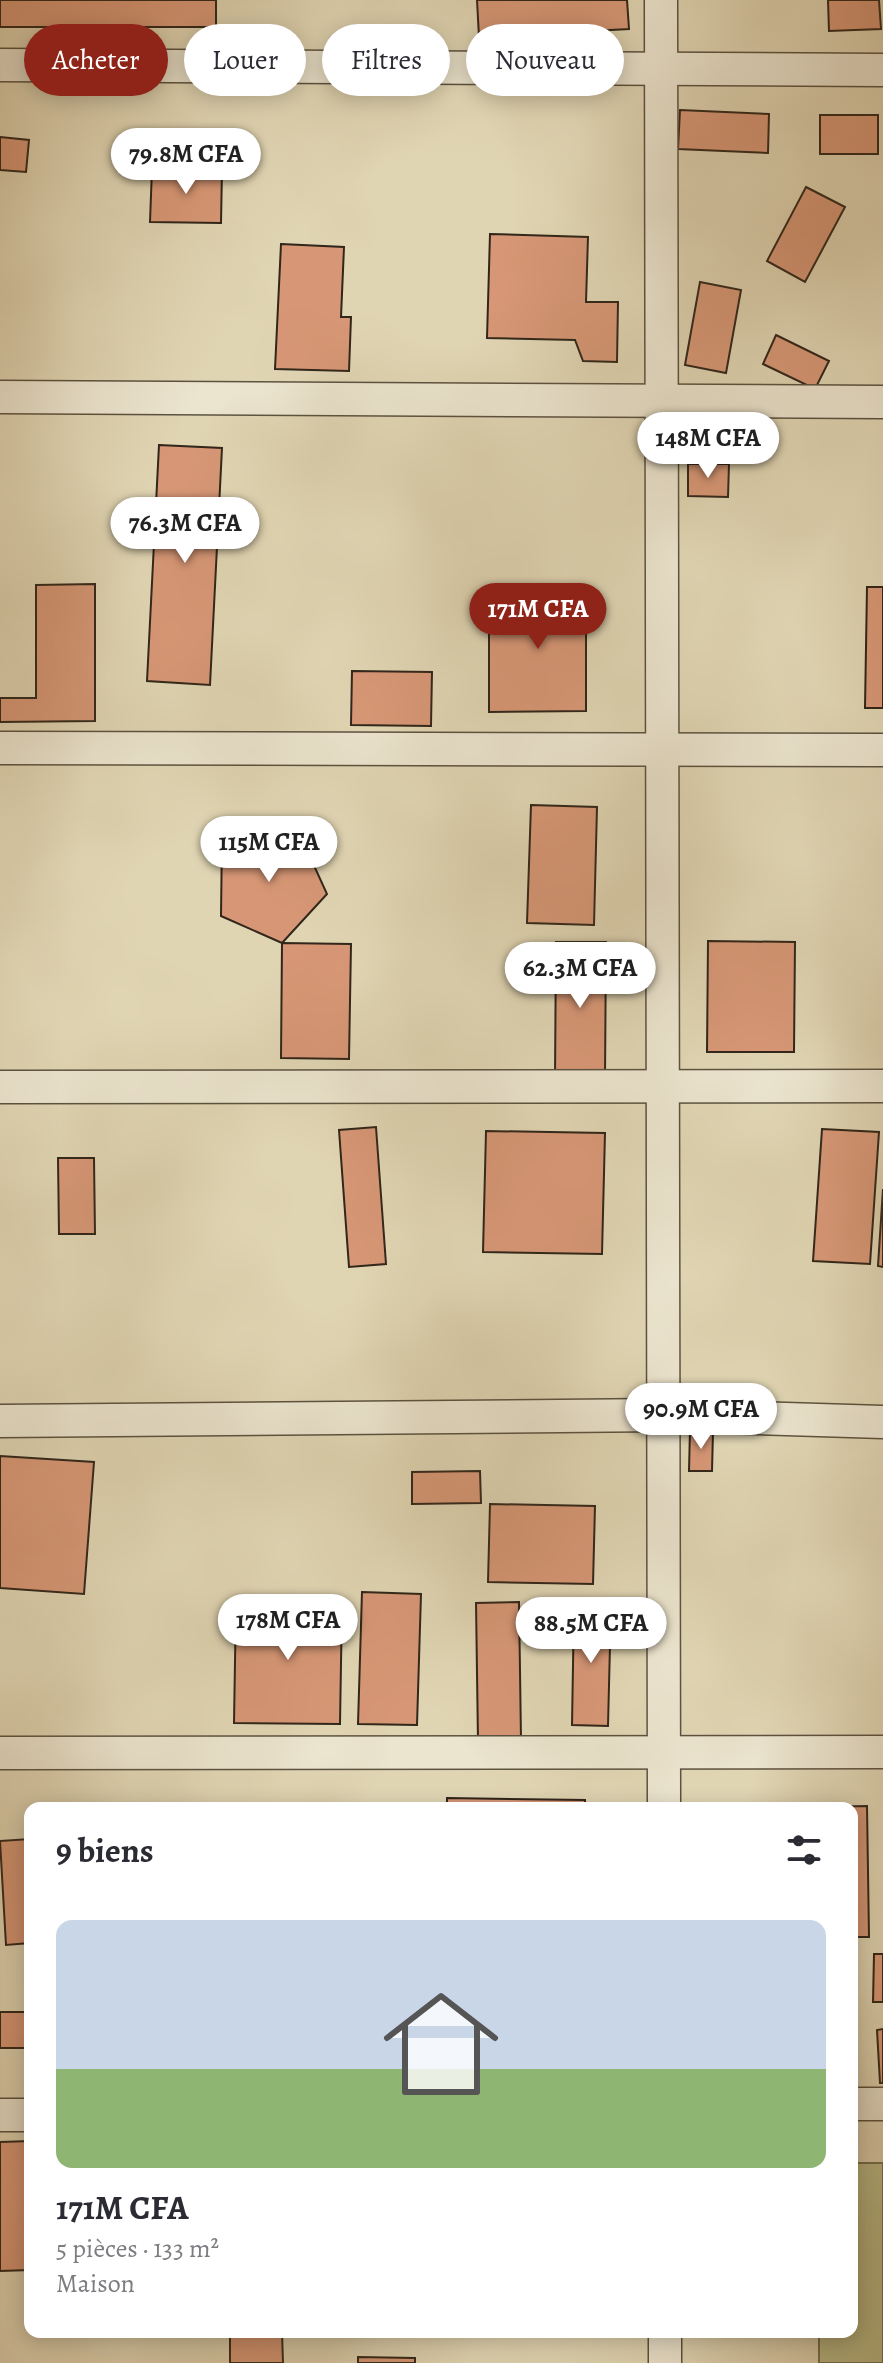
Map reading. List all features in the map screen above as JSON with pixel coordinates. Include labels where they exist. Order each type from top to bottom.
[{"type":"street","points":[[661,0],[664,1802]]},
{"type":"street","points":[[0,65],[883,70]]},
{"type":"street","points":[[0,397],[883,402]]},
{"type":"street","points":[[0,748],[883,750]]},
{"type":"street","points":[[0,1087],[883,1086]]},
{"type":"street","points":[[0,1421],[663,1415],[883,1422]]},
{"type":"street","points":[[0,1753],[883,1752]]},
{"type":"street","points":[[858,2104],[883,2104]]},
{"type":"street","points":[[0,2115],[24,2115]]},
{"type":"street","points":[[665,2338],[665,2363]]},
{"type":"green space","points":[[858,2163],[883,2163],[883,2363],[819,2363],[819,2338],[858,2338]]},
{"type":"building","points":[[0,0],[216,0],[216,24],[168,27],[168,24],[24,24],[24,27],[0,27]]},
{"type":"building","points":[[477,0],[627,0],[629,29],[624,29],[624,24],[478,24]]},
{"type":"building","points":[[828,0],[879,0],[881,29],[829,31]]},
{"type":"building","points":[[680,110],[769,114],[768,153],[678,149]]},
{"type":"building","points":[[820,115],[878,115],[878,154],[820,154]]},
{"type":"building","points":[[0,137],[29,140],[26,172],[0,170]]},
{"type":"building","points":[[152,168],[222,169],[221,223],[150,222]]},
{"type":"building","points":[[806,187],[845,207],[805,282],[767,261]]},
{"type":"building","points":[[490,234],[588,237],[586,302],[618,302],[617,362],[583,361],[575,340],[487,338]]},
{"type":"building","points":[[281,244],[344,247],[341,317],[351,317],[349,371],[275,369]]},
{"type":"building","points":[[700,282],[741,290],[726,373],[685,365]]},
{"type":"building","points":[[776,335],[829,361],[815,389],[763,364]]},
{"type":"building","points":[[159,445],[222,448],[210,685],[147,681]]},
{"type":"building","points":[[688,464],[729,464],[728,497],[688,496]]},
{"type":"building","points":[[95,584],[95,721],[0,722],[0,698],[36,698],[36,585]]},
{"type":"building","points":[[867,587],[883,587],[883,708],[865,708]]},
{"type":"building","points":[[586,590],[586,711],[489,712],[489,591]]},
{"type":"building","points":[[352,671],[432,672],[431,726],[351,725]]},
{"type":"building","points":[[531,805],[597,807],[594,925],[527,923]]},
{"type":"building","points":[[222,836],[301,837],[327,894],[282,943],[221,916]]},
{"type":"building","points":[[708,941],[795,942],[794,1052],[707,1052]]},
{"type":"building","points":[[556,942],[606,942],[605,1078],[555,1078]]},
{"type":"building","points":[[282,943],[351,944],[349,1059],[281,1058]]},
{"type":"building","points":[[376,1127],[386,1264],[349,1267],[339,1130]]},
{"type":"building","points":[[822,1129],[879,1132],[870,1264],[813,1261]]},
{"type":"building","points":[[486,1131],[605,1133],[602,1254],[483,1252]]},
{"type":"building","points":[[58,1158],[94,1158],[95,1234],[59,1234]]},
{"type":"building","points":[[883,1189],[883,1267],[878,1266]]},
{"type":"building","points":[[690,1430],[713,1431],[712,1471],[689,1471]]},
{"type":"building","points":[[0,1456],[94,1462],[84,1594],[0,1588]]},
{"type":"building","points":[[480,1471],[481,1503],[412,1504],[412,1472]]},
{"type":"building","points":[[490,1504],[595,1506],[593,1584],[488,1582]]},
{"type":"building","points":[[362,1592],[421,1594],[417,1725],[358,1724]]},
{"type":"building","points":[[236,1601],[342,1602],[340,1724],[234,1723]]},
{"type":"building","points":[[519,1602],[521,1740],[478,1741],[476,1603]]},
{"type":"building","points":[[574,1605],[611,1605],[608,1726],[572,1725]]},
{"type":"building","points":[[447,1798],[585,1800],[585,1802],[447,1802]]},
{"type":"building","points":[[858,1806],[867,1806],[869,1937],[858,1937]]},
{"type":"building","points":[[24,1839],[24,1944],[6,1945],[0,1841]]},
{"type":"building","points":[[874,1954],[883,1954],[883,2002],[873,2002]]},
{"type":"building","points":[[0,2012],[24,2012],[24,2048],[0,2048]]},
{"type":"building","points":[[883,2029],[883,2083],[880,2083],[877,2030]]},
{"type":"building","points":[[24,2141],[24,2270],[0,2271],[0,2142]]},
{"type":"building","points":[[230,2338],[282,2338],[283,2363],[230,2363]]},
{"type":"building","points":[[358,2357],[415,2358],[415,2363],[358,2363]]}]
